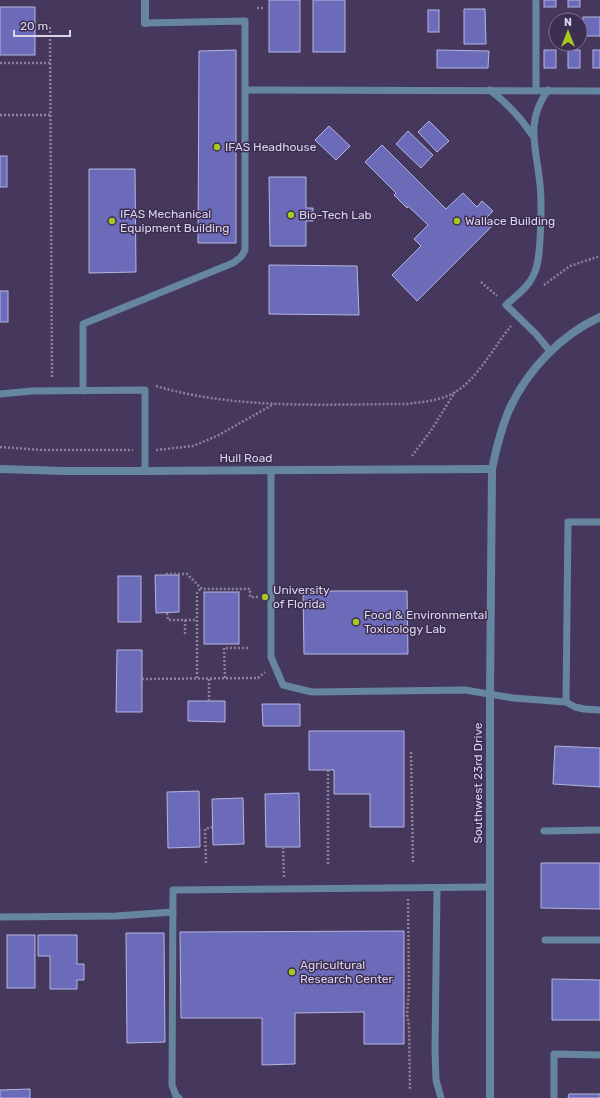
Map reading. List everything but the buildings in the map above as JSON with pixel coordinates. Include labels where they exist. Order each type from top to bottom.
[{"type":"street","points":[[145,0],[145,23]]},
{"type":"street","name":"Southwest 23rd Drive","points":[[490,1098],[490,694],[492,469],[497,444],[512,404],[530,375],[550,351],[568,337],[600,317]]},
{"type":"street","name":"Hull Road","points":[[0,469],[145,471],[492,469]]},
{"type":"lane","points":[[536,0],[536,90]]},
{"type":"lane","points":[[83,390],[83,324],[233,263],[243,254],[245,246],[245,21],[145,23]]},
{"type":"lane","points":[[246,90],[600,91]]},
{"type":"lane","points":[[490,90],[503,100],[520,118],[533,136]]},
{"type":"lane","points":[[548,90],[537,108],[534,118],[533,136],[541,193],[537,265],[533,277],[528,284],[506,305],[536,334],[550,351]]},
{"type":"lane","points":[[0,394],[32,391],[145,390],[145,471]]},
{"type":"lane","points":[[271,470],[271,657],[284,685],[312,692],[465,690],[513,698],[566,702],[574,707],[600,710]]},
{"type":"lane","points":[[566,702],[568,522],[600,522]]},
{"type":"lane","points":[[544,831],[600,830]]},
{"type":"lane","points":[[179,1098],[176,1096],[172,1085],[173,890],[490,887]]},
{"type":"lane","points":[[437,888],[435,1051],[436,1080],[441,1098]]},
{"type":"lane","points":[[0,917],[116,916],[173,912]]},
{"type":"lane","points":[[545,940],[600,940]]},
{"type":"lane","points":[[554,1098],[554,1054],[600,1055]]},
{"type":"path","points":[[257,8],[263,8]]},
{"type":"path","points":[[50,27],[52,378]]},
{"type":"path","points":[[0,63],[50,63]]},
{"type":"path","points":[[0,114],[50,115]]},
{"type":"path","points":[[545,283],[570,266],[600,256]]},
{"type":"path","points":[[481,282],[500,299]]},
{"type":"path","points":[[401,469],[432,429],[456,392],[470,380],[507,331]]},
{"type":"path","points":[[152,385],[227,400],[274,404],[406,404],[435,400],[456,392]]},
{"type":"path","points":[[160,450],[184,448],[202,443],[240,424],[274,404]]},
{"type":"path","points":[[0,447],[42,450],[132,450]]},
{"type":"path","points":[[167,575],[187,574],[202,589],[250,589],[250,596]]},
{"type":"path","points":[[197,678],[197,592],[201,588]]},
{"type":"path","points":[[167,612],[168,620],[197,620]]},
{"type":"path","points":[[185,620],[185,634]]},
{"type":"path","points":[[225,678],[224,646],[248,648]]},
{"type":"path","points":[[142,679],[258,678],[274,663]]},
{"type":"path","points":[[209,678],[209,701]]},
{"type":"path","points":[[411,752],[413,864]]},
{"type":"path","points":[[328,770],[328,864]]},
{"type":"path","points":[[206,863],[205,829],[212,827]]},
{"type":"path","points":[[284,847],[285,889]]},
{"type":"path","points":[[408,899],[408,1015],[410,1090]]},
{"type":"place","name":"IFAS Headhouse","points":[[217,147]]},
{"type":"place","name":"Bio-Tech Lab","points":[[291,215]]},
{"type":"place","name":"IFAS Mechanical Equipment Building","points":[[112,221]]},
{"type":"place","name":"Wallace Building","points":[[457,221]]},
{"type":"place","name":"University of Florida","points":[[265,597]]},
{"type":"place","name":"Food & Environmental Toxicology Lab","points":[[356,622]]},
{"type":"place","name":"Agricultural Research Center","points":[[292,972]]}]
